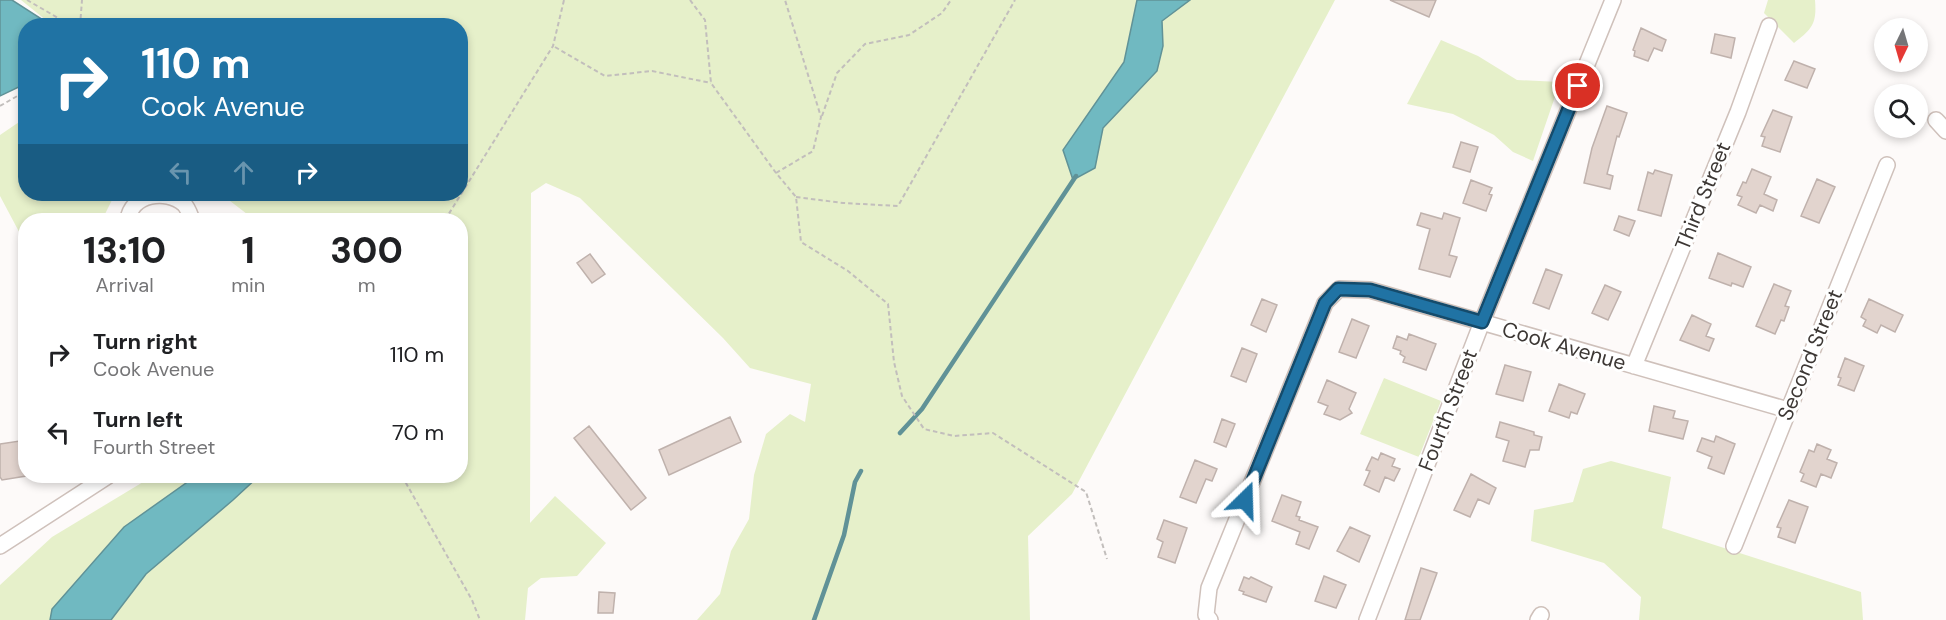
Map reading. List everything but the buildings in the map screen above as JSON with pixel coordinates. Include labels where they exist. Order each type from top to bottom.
[{"type":"street","name":"Fourth Street","points":[[1367,620],[1482,322],[1613,0]]},
{"type":"street","name":"Third Street","points":[[1634,366],[1738,112],[1769,26]]},
{"type":"street","name":"Second Street","points":[[1734,546],[1887,165]]},
{"type":"street","points":[[130,213],[140,201]]},
{"type":"street","points":[[179,201],[185,205],[189,213]]},
{"type":"street","name":"Cook Avenue","points":[[1208,617],[1209,588],[1325,303],[1338,289],[1370,290],[1788,410]]},
{"type":"street","points":[[0,546],[97,483]]},
{"type":"path","points":[[27,0],[58,18]]},
{"type":"path","points":[[81,18],[82,0]]},
{"type":"path","points":[[468,183],[554,46],[564,0]]},
{"type":"path","points":[[690,0],[705,20],[711,84],[796,197],[801,242],[848,271],[888,304],[894,362],[902,396],[924,429],[954,436],[993,433],[1086,492],[1107,559]]},
{"type":"path","points":[[785,0],[821,117]]},
{"type":"path","points":[[776,172],[813,151],[821,117],[837,73],[865,44],[909,35],[942,13],[951,0]]},
{"type":"path","points":[[796,197],[843,203],[898,206],[1015,0]]},
{"type":"path","points":[[554,46],[605,76],[652,71],[711,84]]},
{"type":"path","points":[[0,106],[18,96]]},
{"type":"path","points":[[406,483],[472,600],[480,620]]},
{"type":"green space","points":[[21,0],[1137,0],[1124,62],[1063,150],[1074,180],[1095,168],[1103,128],[1157,71],[1163,46],[1162,21],[1190,0],[1335,0],[1072,494],[1028,536],[1030,620],[697,620],[720,594],[731,551],[749,519],[754,475],[766,434],[790,414],[805,422],[811,384],[750,368],[723,338],[580,198],[546,183],[531,193],[530,523],[555,496],[606,543],[577,576],[541,578],[528,588],[525,620],[111,620],[146,574],[251,483],[468,483],[468,213],[246,213],[230,201],[468,201],[468,18],[43,18]]},
{"type":"green space","points":[[1768,0],[1815,0],[1812,25],[1794,43],[1764,13]]},
{"type":"green space","points":[[1441,40],[1478,56],[1517,80],[1560,82],[1533,161],[1513,152],[1494,135],[1453,114],[1407,104]]},
{"type":"green space","points":[[18,123],[18,201],[112,201],[106,213],[18,213],[18,230],[0,196],[0,135]]},
{"type":"green space","points":[[1384,378],[1441,401],[1419,457],[1360,434]]},
{"type":"green space","points":[[1611,461],[1671,477],[1662,528],[1861,592],[1863,620],[1639,620],[1641,597],[1604,563],[1531,541],[1534,510],[1573,502],[1583,469]]},
{"type":"green space","points":[[141,483],[186,483],[124,527],[52,609],[50,620],[0,620],[0,585],[52,537]]},
{"type":"water","points":[[0,0],[12,0],[40,18],[18,18],[18,87],[0,96]]},
{"type":"water","points":[[1137,0],[1190,0],[1162,21],[1163,46],[1157,71],[1103,128],[1095,168],[1073,180],[1063,150],[1124,62]]},
{"type":"water","points":[[186,483],[251,483],[146,574],[111,620],[50,620],[52,609],[124,527]]},
{"type":"waterway","points":[[900,433],[922,409],[1076,176]]},
{"type":"waterway","points":[[814,620],[844,535],[855,482],[861,471]]},
{"type":"route","points":[[1245,500],[1325,303],[1338,289],[1370,290],[1482,322],[1578,86]]}]
